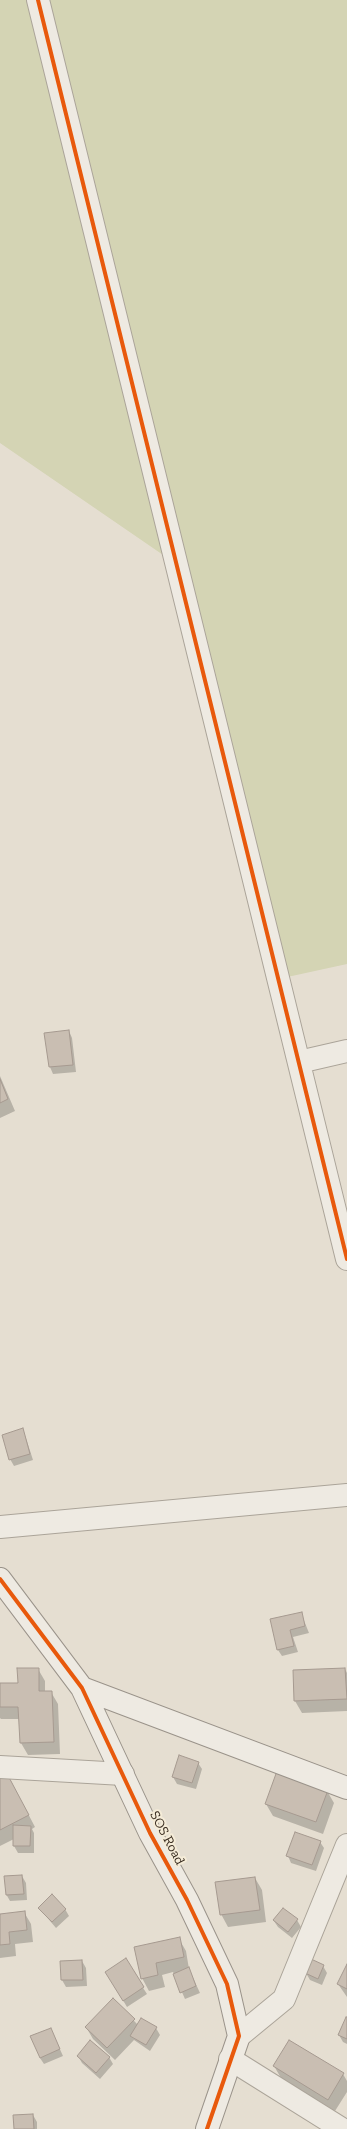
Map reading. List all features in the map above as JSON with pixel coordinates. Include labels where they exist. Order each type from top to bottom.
[{"type":"street","points":[[38,0],[347,1258]]},
{"type":"street","points":[[299,1062],[347,1051]]},
{"type":"street","points":[[0,1527],[347,1495]]},
{"type":"street","name":"SOS Road","points":[[0,1579],[82,1688],[150,1833],[187,1900],[227,1984],[238,2036]]},
{"type":"street","points":[[82,1688],[347,1788]]},
{"type":"street","points":[[0,1767],[123,1774]]},
{"type":"street","points":[[207,2129],[238,2036],[284,1999],[347,1845]]},
{"type":"street","points":[[230,2060],[342,2129]]},
{"type":"green space","points":[[0,0],[347,0],[347,964],[269,981],[185,570],[0,443]]},
{"type":"building","points":[[69,1030],[73,1065],[49,1067],[44,1033]]},
{"type":"building","points":[[0,1079],[8,1099],[0,1103]]},
{"type":"building","points":[[23,1428],[30,1454],[9,1460],[2,1435]]},
{"type":"building","points":[[302,1612],[305,1626],[290,1630],[294,1646],[277,1650],[270,1619]]},
{"type":"building","points":[[17,1668],[39,1668],[39,1691],[52,1691],[54,1742],[20,1743],[18,1707],[0,1707],[0,1683],[18,1683]]},
{"type":"building","points":[[345,1668],[347,1699],[294,1701],[293,1670]]},
{"type":"building","points":[[179,1755],[199,1762],[192,1783],[172,1777]]},
{"type":"building","points":[[4,1768],[29,1815],[0,1830],[0,1770]]},
{"type":"building","points":[[277,1771],[328,1790],[316,1822],[265,1804]]},
{"type":"building","points":[[13,1825],[31,1826],[30,1846],[13,1846]]},
{"type":"building","points":[[295,1832],[321,1841],[312,1865],[286,1856]]},
{"type":"building","points":[[22,1875],[24,1894],[6,1895],[4,1876]]},
{"type":"building","points":[[255,1877],[260,1910],[220,1915],[215,1882]]},
{"type":"building","points":[[52,1894],[66,1909],[52,1922],[38,1908]]},
{"type":"building","points":[[283,1908],[298,1919],[288,1932],[273,1920]]},
{"type":"building","points":[[25,1911],[27,1930],[9,1932],[10,1944],[0,1945],[0,1914]]},
{"type":"building","points":[[180,1937],[184,1957],[156,1963],[158,1975],[141,1979],[134,1947]]},
{"type":"building","points":[[126,1958],[144,1987],[123,2001],[105,1972]]},
{"type":"building","points":[[311,1959],[324,1965],[318,1979],[305,1973]]},
{"type":"building","points":[[82,1960],[83,1980],[61,1980],[60,1961]]},
{"type":"building","points":[[347,1964],[347,1989],[337,1984]]},
{"type":"building","points":[[189,1967],[196,1986],[180,1993],[173,1974]]},
{"type":"building","points":[[113,1998],[135,2019],[107,2048],[85,2027]]},
{"type":"building","points":[[347,2017],[347,2039],[338,2035]]},
{"type":"building","points":[[141,2018],[157,2027],[146,2045],[130,2036]]},
{"type":"building","points":[[51,2028],[60,2049],[40,2058],[30,2036]]},
{"type":"building","points":[[90,2040],[110,2057],[96,2073],[77,2056]]},
{"type":"building","points":[[289,2040],[344,2073],[328,2100],[273,2066]]},
{"type":"building","points":[[33,2114],[34,2129],[14,2129],[13,2115]]},
{"type":"cycle path","points":[[38,0],[347,1259]]},
{"type":"cycle path","points":[[0,1579],[82,1688],[150,1833],[187,1900],[227,1984],[239,2036],[207,2129]]}]
